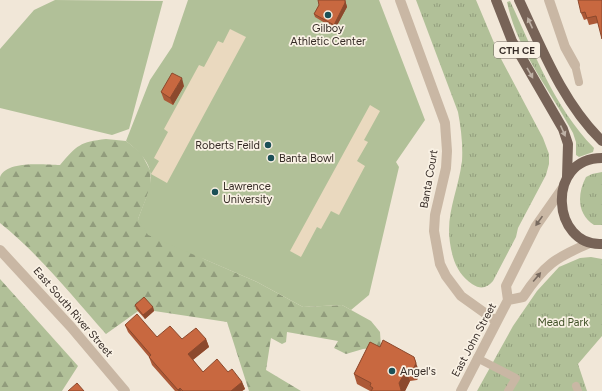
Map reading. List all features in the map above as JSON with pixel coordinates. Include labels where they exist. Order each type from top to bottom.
[{"type":"main road","name":"CTH CE","points":[[496,0],[512,41],[563,129],[568,144],[567,177]]},
{"type":"main road","name":"CTH CE","points":[[519,0],[559,83],[584,122],[602,141]]},
{"type":"main road","points":[[598,244],[578,236],[566,219],[561,202],[562,189],[567,177],[581,164],[588,160],[602,158]]},
{"type":"street","name":"Banta Court","points":[[400,0],[445,123],[446,162],[435,215],[434,231],[440,264],[446,276],[461,296],[496,321]]},
{"type":"street","points":[[549,0],[566,47],[575,65]]},
{"type":"street","name":"East John Street","points":[[461,391],[508,300],[506,286],[536,226],[562,189]]},
{"type":"street","name":"East John Street","points":[[508,300],[523,297],[539,274],[559,256],[598,244]]},
{"type":"street","name":"East South River Street","points":[[0,250],[71,327],[126,391]]},
{"type":"lane","points":[[575,65],[579,82]]},
{"type":"lane","points":[[478,358],[516,378],[508,391]]},
{"type":"green space","points":[[55,0],[163,1],[129,129],[112,135],[0,108],[0,49],[34,10]]},
{"type":"green space","name":"Banta Bowl","points":[[188,0],[379,0],[425,120],[396,162],[399,167],[369,295],[351,310],[342,305],[303,307],[257,282],[148,235],[138,219],[147,195],[151,177],[145,160],[126,141],[150,80],[172,47]]},
{"type":"green space","points":[[416,0],[476,0],[500,57],[543,138],[549,154],[549,164],[546,175],[518,228],[516,237],[493,281],[481,288],[472,284],[463,276],[453,257],[449,231],[452,208],[462,161],[460,124],[458,112]]},
{"type":"green space","points":[[510,1],[556,97],[567,115],[594,148],[593,152],[579,157],[576,155],[576,142],[573,133],[518,37],[507,2]]},
{"type":"green space","points":[[106,139],[126,141],[141,153],[150,170],[151,186],[138,219],[204,259],[257,282],[303,307],[342,305],[371,321],[380,332],[381,347],[363,349],[346,354],[334,348],[338,341],[287,332],[286,342],[282,344],[271,338],[266,370],[301,391],[249,391],[227,322],[141,309],[106,334],[29,248],[0,223],[0,177],[10,168],[18,166],[36,164],[60,165],[75,149],[85,143]]},
{"type":"green space","points":[[602,172],[602,225],[594,225],[584,215],[580,203],[581,190],[586,177]]},
{"type":"green space","name":"Mead Park","points":[[591,257],[602,259],[602,336],[578,364],[587,391],[477,391],[513,326],[537,291],[559,267],[580,258]]},
{"type":"green space","points":[[0,279],[78,366],[62,391],[0,391]]},
{"type":"shaded area","points":[[230,29],[246,37],[167,183],[151,174],[159,161],[154,158],[168,132],[164,129],[199,65],[204,67],[218,41],[223,43]]},
{"type":"shaded area","points":[[370,105],[380,111],[364,140],[368,142],[357,161],[365,166],[339,215],[331,211],[321,229],[317,227],[301,257],[290,251]]},
{"type":"building","name":"Gilboy Athletic Center","points":[[318,0],[345,0],[345,3],[334,25],[314,14],[319,5]]},
{"type":"building","points":[[578,0],[602,0],[602,39],[596,16],[587,18],[585,12],[581,13]]},
{"type":"building","points":[[172,73],[182,78],[170,98],[161,92]]},
{"type":"building","points":[[144,297],[153,307],[143,315],[135,305]]},
{"type":"building","points":[[137,314],[157,337],[170,326],[182,339],[196,328],[206,339],[188,354],[203,372],[217,359],[228,372],[232,369],[242,382],[231,391],[183,391],[180,388],[178,390],[149,357],[151,355],[125,325]]},
{"type":"building","name":"Angel's","points":[[383,340],[414,357],[416,363],[413,370],[406,371],[399,383],[401,391],[371,391],[373,388],[370,386],[371,383],[354,374],[370,342],[380,347]]},
{"type":"building","points":[[77,383],[84,391],[68,391]]},
{"type":"place","name":"Gilboy Athletic Center","points":[[328,15]]},
{"type":"place","name":"Roberts Feild","points":[[268,145]]},
{"type":"place","name":"Banta Bowl","points":[[271,158]]},
{"type":"place","name":"Lawrence University","points":[[215,192]]},
{"type":"place","name":"Angel's","points":[[392,371]]}]
